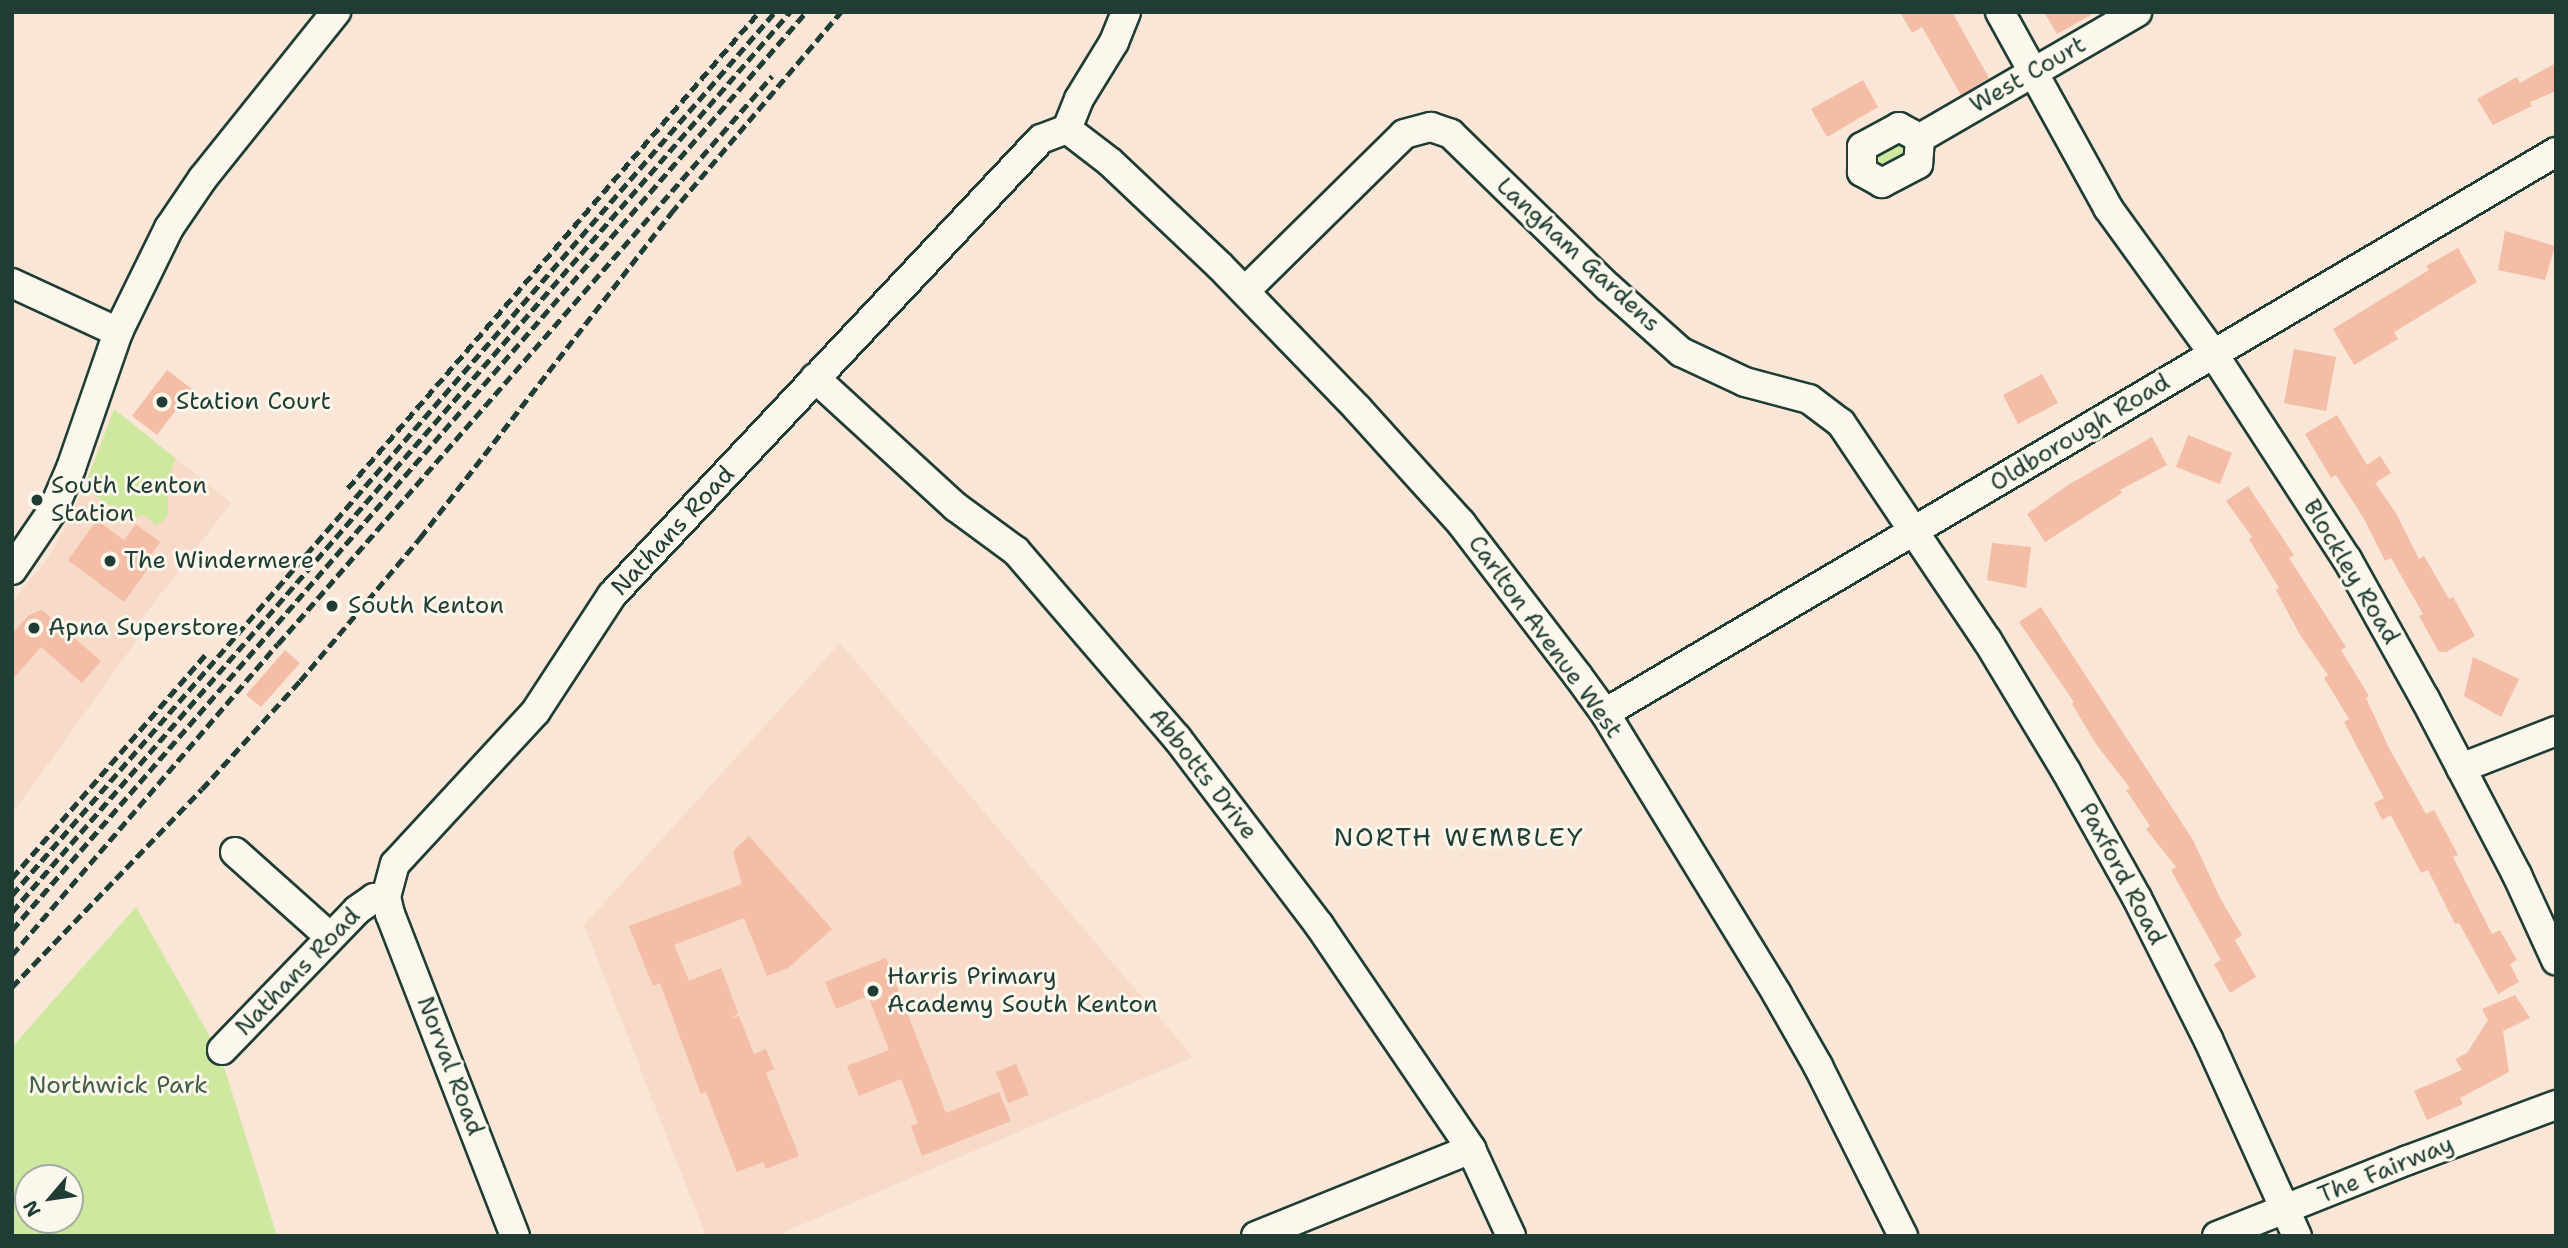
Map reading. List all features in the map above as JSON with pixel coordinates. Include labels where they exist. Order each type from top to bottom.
[{"type":"street","points":[[12,570],[53,510],[71,468],[118,332],[169,228],[203,178],[336,12]]},
{"type":"street","points":[[1067,129],[1079,99],[1114,42],[1126,12]]},
{"type":"street","name":"Blockley Road","points":[[2000,12],[2035,71],[2108,208],[2213,353],[2347,559],[2461,768],[2517,876],[2556,960]]},
{"type":"street","name":"West Court","points":[[1920,138],[2137,12]]},
{"type":"street","name":"Langham Gardens","points":[[1245,291],[1404,134],[1431,127],[1451,134],[1608,287],[1681,352],[1745,382],[1809,399],[1841,423],[1915,529]]},
{"type":"street","name":"Carlton Avenue West","points":[[1067,129],[1110,162],[1245,291],[1359,409],[1461,523],[1605,713],[1777,993],[1818,1066],[1903,1236]]},
{"type":"street","name":"Nathans Road","points":[[222,1051],[356,910],[374,898],[386,897],[395,864],[537,711],[612,595],[1041,139],[1067,129]]},
{"type":"street","name":"Oldborough Road","points":[[1605,713],[2213,353],[2550,166]]},
{"type":"street","points":[[12,283],[118,332]]},
{"type":"street","name":"Abbotts Drive","points":[[814,378],[956,507],[1016,551],[1177,738],[1320,925],[1471,1149],[1511,1236]]},
{"type":"street","name":"Paxford Road","points":[[1915,529],[2066,771],[2137,898],[2208,1039],[2297,1236]]},
{"type":"street","points":[[2461,768],[2556,731]]},
{"type":"street","points":[[235,852],[329,936]]},
{"type":"street","name":"Norval Road","points":[[386,897],[390,914],[515,1236]]},
{"type":"street","name":"The Fairway","points":[[2217,1236],[2407,1160],[2556,1105]]},
{"type":"street","points":[[1256,1236],[1471,1149]]},
{"type":"shaded area","points":[[114,409],[231,503],[133,630],[137,640],[12,814],[12,602],[48,558],[67,525],[101,447]]},
{"type":"shaded area","name":"Harris Primary Academy South Kenton","points":[[840,643],[1193,1057],[775,1236],[706,1236],[584,925]]},
{"type":"green space","points":[[1901,137],[1912,153],[1888,170],[1875,166],[1874,151]]},
{"type":"green space","points":[[114,409],[175,458],[168,484],[168,514],[156,525],[144,515],[129,519],[84,488]]},
{"type":"green space","name":"Northwick Park","points":[[136,907],[220,1054],[277,1236],[12,1236],[12,1047]]},
{"type":"building","points":[[1900,12],[1952,12],[1989,78],[1961,95],[1922,27],[1912,33]]},
{"type":"building","points":[[2044,12],[2096,12],[2057,34]]},
{"type":"building","points":[[2556,63],[2556,91],[2530,102],[2532,106],[2493,125],[2477,99],[2517,77],[2520,83]]},
{"type":"building","points":[[1863,80],[1878,107],[1827,137],[1811,109]]},
{"type":"building","points":[[2505,231],[2555,246],[2545,280],[2498,270]]},
{"type":"building","points":[[2458,248],[2477,282],[2394,332],[2398,339],[2354,365],[2333,329],[2429,270],[2426,266]]},
{"type":"building","points":[[2294,349],[2336,357],[2326,411],[2284,403]]},
{"type":"building","name":"Station Court","points":[[167,370],[192,389],[157,435],[132,416]]},
{"type":"building","points":[[2042,374],[2058,403],[2018,424],[2003,395]]},
{"type":"building","points":[[2337,415],[2367,465],[2380,456],[2391,473],[2375,483],[2396,513],[2419,559],[2424,556],[2449,599],[2453,597],[2475,636],[2446,652],[2439,652],[2419,616],[2423,614],[2391,558],[2385,561],[2364,519],[2336,475],[2331,478],[2305,434]]},
{"type":"building","points":[[2188,435],[2232,453],[2220,484],[2176,467]]},
{"type":"building","points":[[2152,437],[2167,465],[2120,490],[2122,493],[2045,542],[2027,514],[2068,485]]},
{"type":"building","points":[[2248,486],[2294,555],[2289,558],[2346,647],[2341,650],[2369,696],[2366,698],[2389,748],[2426,814],[2434,810],[2458,855],[2453,857],[2492,934],[2500,930],[2517,960],[2510,964],[2519,982],[2498,994],[2459,923],[2455,924],[2428,870],[2421,873],[2391,815],[2382,820],[2374,803],[2384,798],[2344,722],[2349,719],[2324,678],[2328,675],[2300,635],[2276,590],[2279,588],[2249,539],[2252,537],[2226,501]]},
{"type":"building","name":"The Windermere","points":[[97,520],[124,540],[136,524],[160,542],[148,559],[152,563],[124,602],[68,560]]},
{"type":"building","points":[[1992,543],[2031,547],[2026,588],[1987,580]]},
{"type":"building","points":[[2041,607],[2193,840],[2221,900],[2242,935],[2235,940],[2256,977],[2230,993],[2214,964],[2221,960],[2171,870],[2176,867],[2146,829],[2150,826],[2126,790],[2130,788],[2096,744],[2072,704],[2074,702],[2019,622]]},
{"type":"building","points":[[42,610],[101,661],[82,683],[41,647],[12,680],[12,634],[29,615]]},
{"type":"building","points":[[285,650],[300,663],[261,707],[246,695]]},
{"type":"building","points":[[2473,657],[2519,679],[2501,717],[2464,696]]},
{"type":"building","points":[[749,836],[832,929],[788,968],[767,976],[744,918],[674,945],[689,981],[721,968],[738,1013],[732,1018],[739,1016],[754,1054],[766,1049],[774,1069],[766,1073],[799,1156],[766,1169],[763,1162],[737,1172],[706,1092],[701,1094],[660,983],[653,986],[629,926],[742,884],[733,851]]},
{"type":"building","points":[[886,958],[946,1113],[999,1092],[1011,1121],[922,1156],[911,1126],[918,1123],[901,1079],[859,1096],[847,1066],[889,1050],[868,996],[836,1009],[825,982]]},
{"type":"building","points":[[2515,995],[2530,1018],[2503,1031],[2509,1072],[2460,1098],[2463,1104],[2427,1120],[2414,1091],[2462,1070],[2455,1059],[2467,1053],[2488,1020],[2482,1009]]},
{"type":"building","points":[[1016,1064],[1029,1095],[1008,1103],[996,1072]]},
{"type":"railway","points":[[348,488],[759,12]]},
{"type":"railway","points":[[12,895],[775,12]]},
{"type":"railway","points":[[12,912],[790,12]]},
{"type":"railway","points":[[12,930],[806,12]]},
{"type":"railway","points":[[12,987],[202,789],[300,681],[420,538],[671,213],[841,12]]},
{"type":"railway","points":[[12,955],[278,644],[772,76]]},
{"type":"railway","points":[[12,878],[207,653]]},
{"type":"place","name":"Station Court","points":[[162,402]]},
{"type":"place","name":"South Kenton Station","points":[[37,500]]},
{"type":"place","name":"The Windermere","points":[[110,561]]},
{"type":"place","name":"South Kenton","points":[[332,606]]},
{"type":"place","name":"Apna Superstore","points":[[34,628]]},
{"type":"place","name":"Harris Primary Academy South Kenton","points":[[873,991]]},
{"type":"district","name":"NORTH WEMBLEY","points":[[1459,837]]}]
